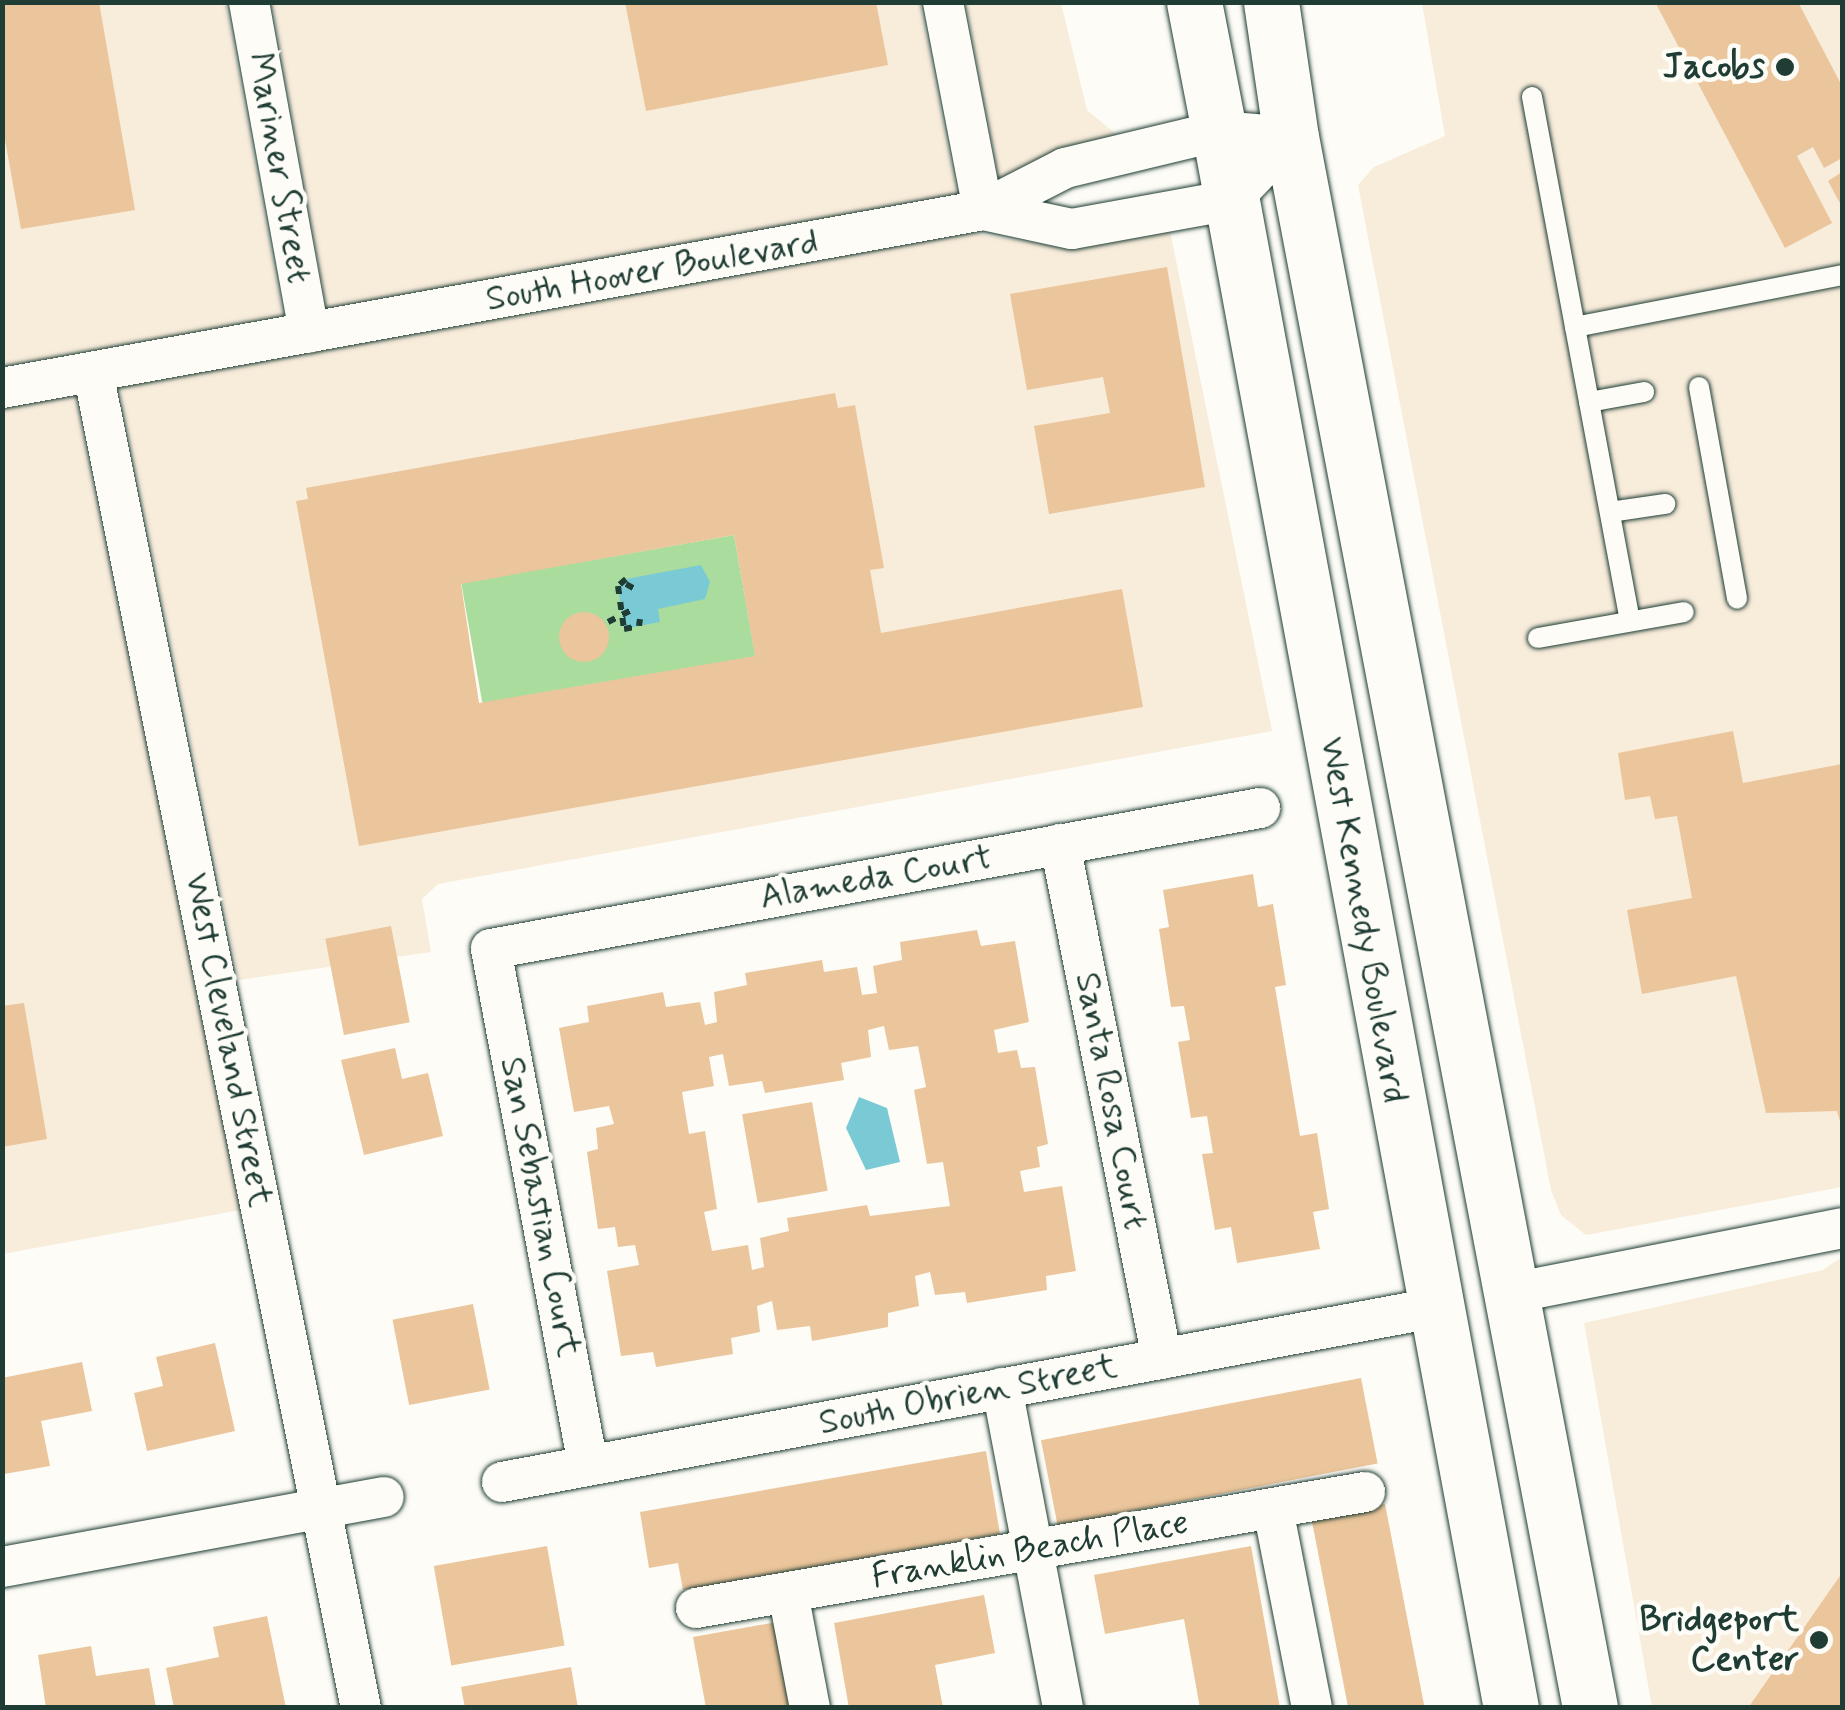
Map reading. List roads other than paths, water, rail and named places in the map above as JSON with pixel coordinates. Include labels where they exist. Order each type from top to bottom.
[{"type":"main road","name":"West Kennedy Boulevard","points":[[1194,2],[1511,1708]]},
{"type":"main road","name":"West Kennedy Boulevard","points":[[1271,2],[1291,137],[1590,1708]]},
{"type":"main road","points":[[1434,1308],[1512,1293]]},
{"type":"street","name":"Mariner Street","points":[[249,2],[308,333]]},
{"type":"street","points":[[943,2],[982,210],[1072,229],[1232,200],[1291,137]]},
{"type":"street","name":"South Hoover Boulevard","points":[[2,388],[982,210],[1066,168],[1220,131],[1291,137]]},
{"type":"street","name":"West Cleveland Street","points":[[93,372],[362,1708]]},
{"type":"street","name":"Alameda Court","points":[[491,949],[1260,808]]},
{"type":"street","name":"Santa Rosa Court","points":[[1060,844],[1162,1358]]},
{"type":"street","name":"San Sebastian Court","points":[[491,949],[588,1465]]},
{"type":"street","points":[[1512,1293],[1842,1228]]},
{"type":"street","name":"South Obrien Street","points":[[502,1482],[1434,1308]]},
{"type":"street","points":[[1002,1388],[1063,1708]]},
{"type":"street","name":"Franklin Beach Place","points":[[696,1608],[1031,1546],[1365,1492]]},
{"type":"street","points":[[2,1567],[384,1497]]},
{"type":"street","points":[[1273,1509],[1312,1708]]},
{"type":"street","points":[[788,1593],[810,1708]]},
{"type":"lane","points":[[1532,96],[1630,621]]},
{"type":"lane","points":[[1574,327],[1842,275]]},
{"type":"lane","points":[[1698,387],[1737,599]]},
{"type":"lane","points":[[1589,402],[1644,392]]},
{"type":"lane","points":[[1610,512],[1665,504]]},
{"type":"lane","points":[[1538,638],[1684,612]]},
{"type":"water","points":[[701,565],[710,582],[705,599],[658,609],[660,622],[624,629],[618,586],[626,579]]},
{"type":"water","points":[[859,1097],[887,1108],[900,1162],[866,1170],[846,1128]]},
{"type":"place","name":"Jacobs","points":[[1785,67]]},
{"type":"place","name":"Bridgeport Center","points":[[1819,1640]]}]
